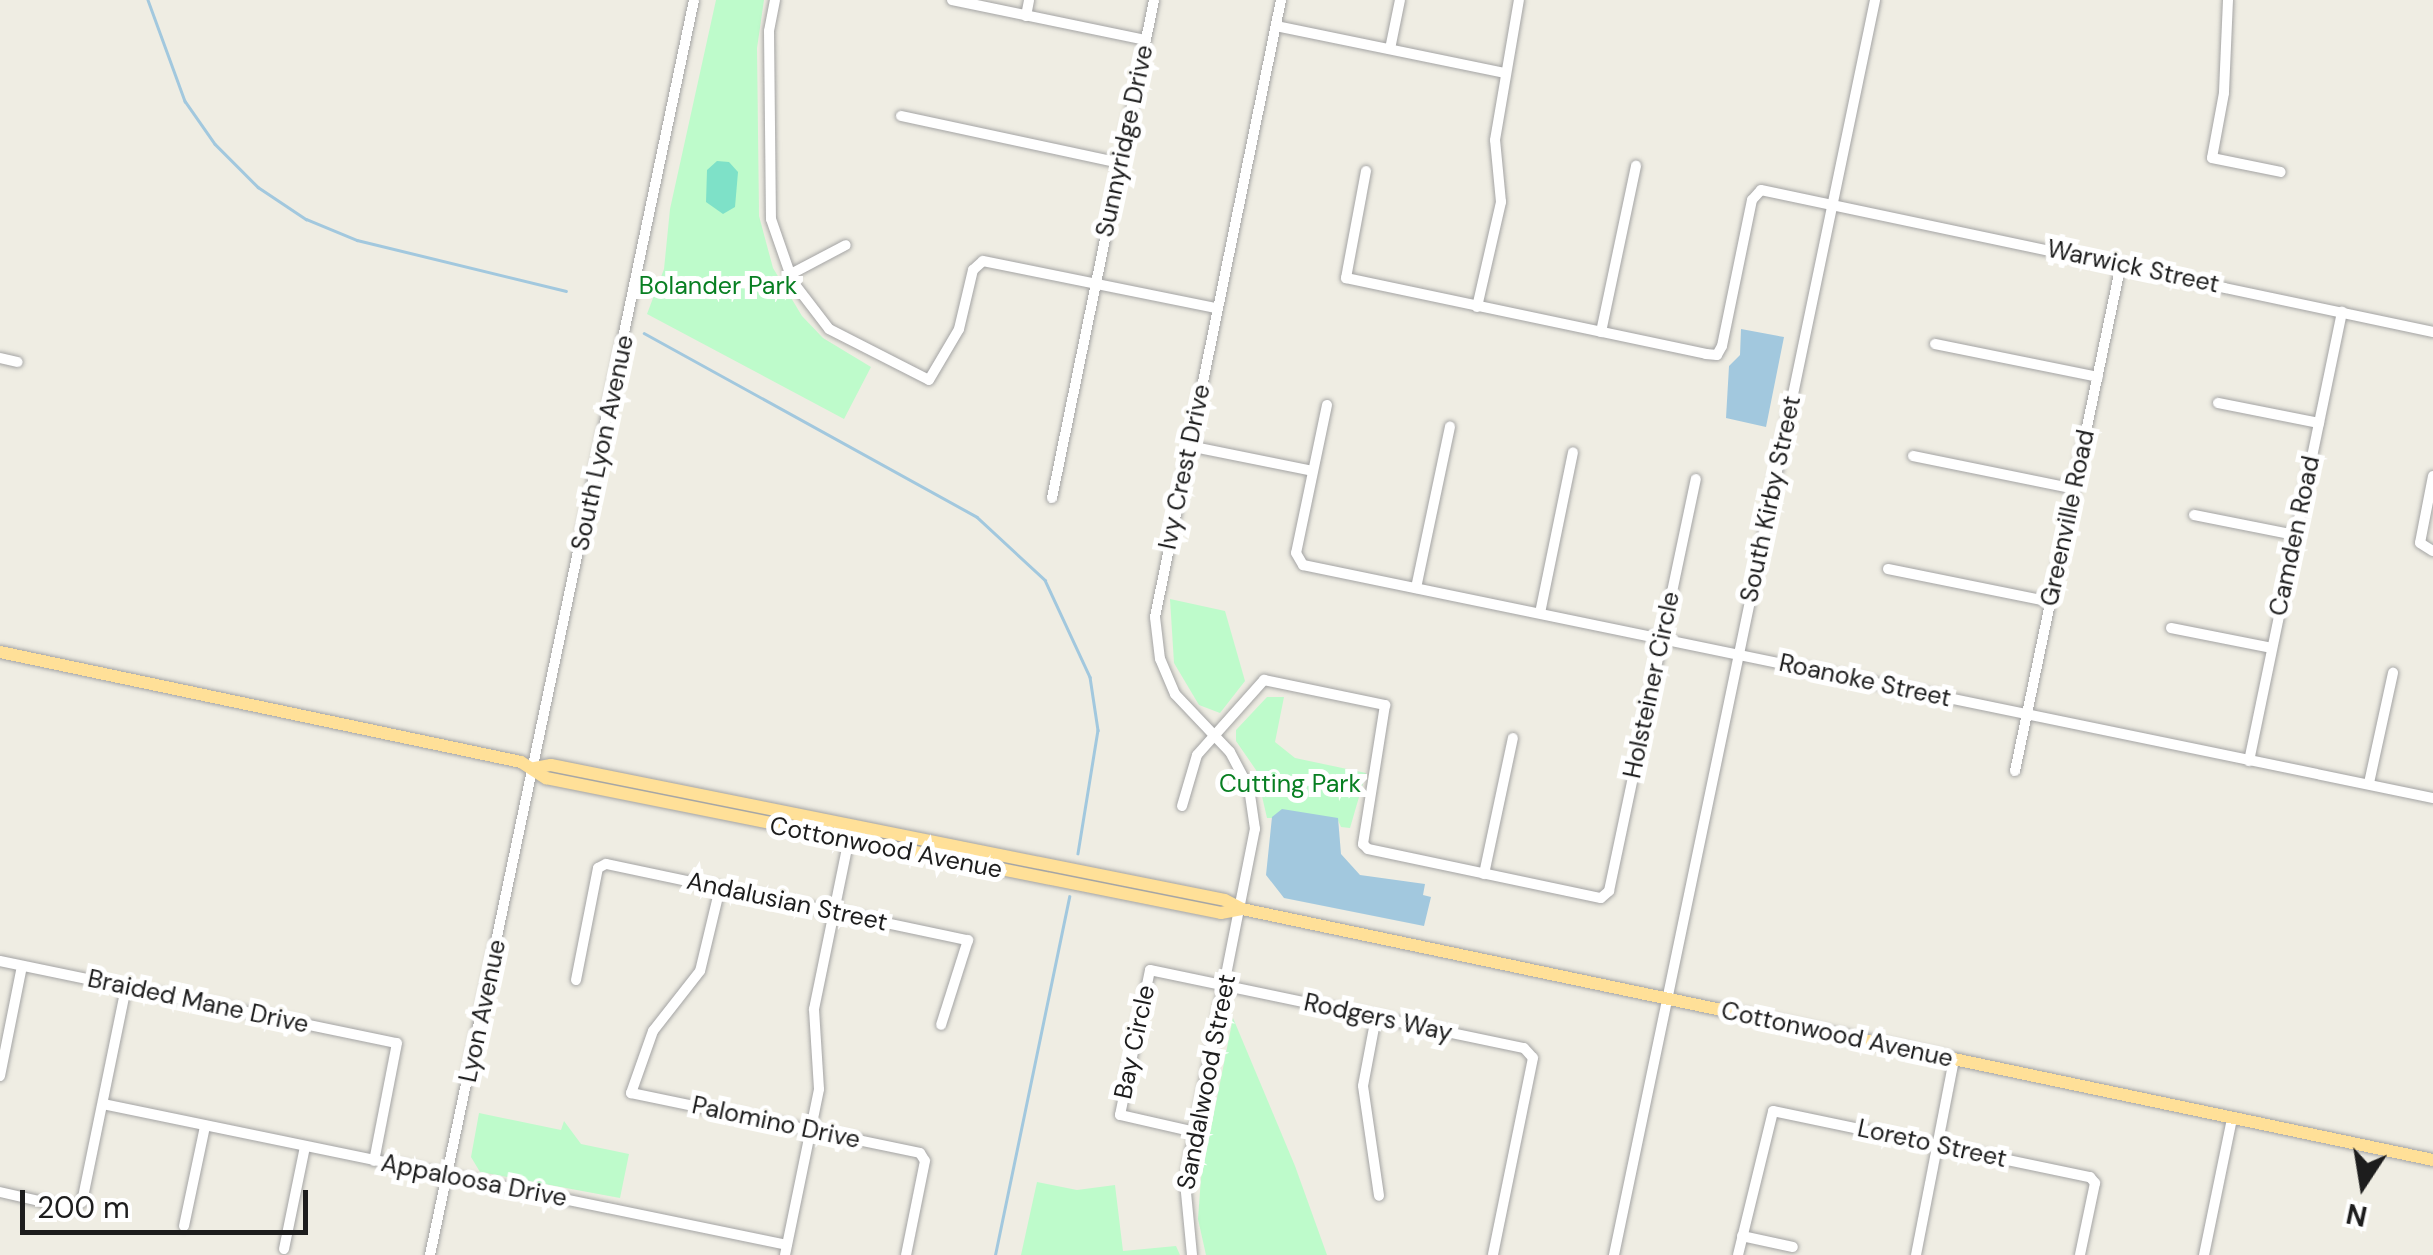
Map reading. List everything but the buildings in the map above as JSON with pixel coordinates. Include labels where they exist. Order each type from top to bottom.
[{"type":"main road","name":"Cottonwood Avenue","points":[[0,652],[534,768],[551,766],[1221,913],[1242,910],[2433,1160]]},
{"type":"street","name":"South Lyon Avenue","points":[[534,768],[694,0]]},
{"type":"street","points":[[775,0],[769,31],[771,219],[790,275],[830,329],[929,380],[959,330],[980,263],[1216,308]]},
{"type":"street","points":[[952,0],[1146,40]]},
{"type":"street","points":[[1026,16],[1029,0]]},
{"type":"street","name":"Sunnyridge Drive","points":[[1052,498],[1154,0]]},
{"type":"street","name":"Ivy Crest Drive","points":[[1242,910],[1253,808],[1241,770],[1175,694],[1156,638],[1216,308],[1281,0]]},
{"type":"street","points":[[1390,50],[1400,0]]},
{"type":"street","points":[[1478,306],[1501,202],[1494,140],[1519,0]]},
{"type":"street","name":"South Kirby Street","points":[[1614,1255],[1875,0]]},
{"type":"street","points":[[2228,0],[2224,93],[2212,158],[2281,172]]},
{"type":"street","points":[[1276,26],[1504,73]]},
{"type":"street","points":[[902,116],[1120,163]]},
{"type":"street","points":[[1366,171],[1346,278],[1601,332],[1636,166]]},
{"type":"street","name":"Warwick Street","points":[[1601,332],[1717,354],[1754,194],[1833,204],[2433,332]]},
{"type":"street","points":[[790,275],[846,245]]},
{"type":"street","name":"Greenville Road","points":[[2015,771],[2121,264]]},
{"type":"street","name":"Camden Road","points":[[2249,761],[2342,312]]},
{"type":"street","points":[[1936,344],[2098,376]]},
{"type":"street","points":[[0,358],[18,362]]},
{"type":"street","points":[[2218,403],[2318,423]]},
{"type":"street","points":[[1189,446],[1313,471],[1327,405]]},
{"type":"street","points":[[1416,588],[1450,428]]},
{"type":"street","points":[[1540,613],[1573,452]]},
{"type":"street","points":[[1913,456],[2074,489]]},
{"type":"street","name":"Roanoke Street","points":[[1313,471],[1297,562],[2433,798]]},
{"type":"street","points":[[2427,549],[2433,476]]},
{"type":"street","name":"Holsteiner Circle","points":[[1484,874],[1601,898],[1609,890],[1696,478]]},
{"type":"street","points":[[2194,515],[2295,535]]},
{"type":"street","points":[[1888,569],[2051,602]]},
{"type":"street","points":[[2171,628],[2272,648]]},
{"type":"street","points":[[2369,783],[2393,673]]},
{"type":"street","points":[[1182,806],[1192,762],[1264,680],[1385,705],[1363,844],[1484,874],[1513,738]]},
{"type":"street","name":"Lyon Avenue","points":[[430,1255],[534,768]]},
{"type":"street","points":[[786,1250],[819,1074],[814,1009],[850,834]]},
{"type":"street","name":"Andalusian Street","points":[[576,980],[598,868],[606,864],[968,940],[941,1024]]},
{"type":"street","name":"Palomino Drive","points":[[720,888],[700,971],[654,1031],[631,1093],[920,1154],[926,1161],[906,1255]]},
{"type":"street","name":"Sandalwood Street","points":[[1192,1255],[1183,1203],[1194,1132],[1242,910]]},
{"type":"street","name":"Braided Mane Drive","points":[[0,961],[397,1043],[374,1161]]},
{"type":"street","points":[[0,1076],[22,966]]},
{"type":"street","name":"Bay Circle","points":[[1194,1132],[1120,1115],[1134,1042],[1150,970],[1225,986]]},
{"type":"street","name":"Rodgers Way","points":[[1225,986],[1530,1052],[1492,1255]]},
{"type":"street","points":[[0,1192],[78,1206],[126,987]]},
{"type":"street","points":[[1376,1017],[1363,1100],[1380,1196]]},
{"type":"street","points":[[1916,1255],[1954,1060]]},
{"type":"street","name":"Appaloosa Drive","points":[[103,1104],[786,1250]]},
{"type":"street","name":"Loreto Street","points":[[1742,1236],[1768,1114],[1936,1144],[2095,1182],[2080,1255]]},
{"type":"street","points":[[2204,1255],[2232,1118]]},
{"type":"street","points":[[184,1226],[205,1126]]},
{"type":"street","points":[[284,1249],[305,1146]]},
{"type":"street","points":[[1738,1255],[1742,1236],[1793,1247]]},
{"type":"green space","name":"Bolander Park","points":[[716,0],[764,0],[757,48],[759,216],[773,268],[802,316],[823,338],[871,367],[844,419],[647,314],[664,269],[670,209]]},
{"type":"green space","points":[[717,161],[729,162],[738,172],[735,207],[723,214],[706,202],[707,170]]},
{"type":"green space","name":"Cutting Park","points":[[1170,599],[1225,611],[1245,681],[1220,713],[1199,705],[1174,663]]},
{"type":"green space","name":"Cutting Park","points":[[1267,697],[1284,697],[1275,742],[1295,758],[1366,773],[1350,828],[1341,827],[1337,818],[1267,818],[1256,770],[1236,741],[1236,730]]},
{"type":"green space","points":[[1233,1018],[1295,1166],[1327,1255],[1206,1255],[1198,1219],[1201,1178]]},
{"type":"green space","points":[[479,1113],[561,1130],[564,1121],[581,1144],[629,1154],[620,1198],[480,1172],[471,1157]]},
{"type":"green space","points":[[1037,1182],[1077,1190],[1115,1185],[1123,1251],[1176,1246],[1180,1255],[1021,1255]]},
{"type":"water","points":[[1741,329],[1784,337],[1766,427],[1726,418],[1729,366],[1740,355]]},
{"type":"water","points":[[1282,809],[1338,818],[1341,854],[1360,875],[1425,884],[1423,895],[1431,897],[1424,926],[1284,898],[1266,875],[1272,817]]},
{"type":"waterway","points":[[148,0],[185,101],[215,144],[258,187],[306,219],[357,240],[566,291]]},
{"type":"waterway","points":[[644,333],[977,517],[1045,580],[1090,677],[1098,730],[1078,853]]},
{"type":"waterway","points":[[995,1255],[1069,897]]}]
